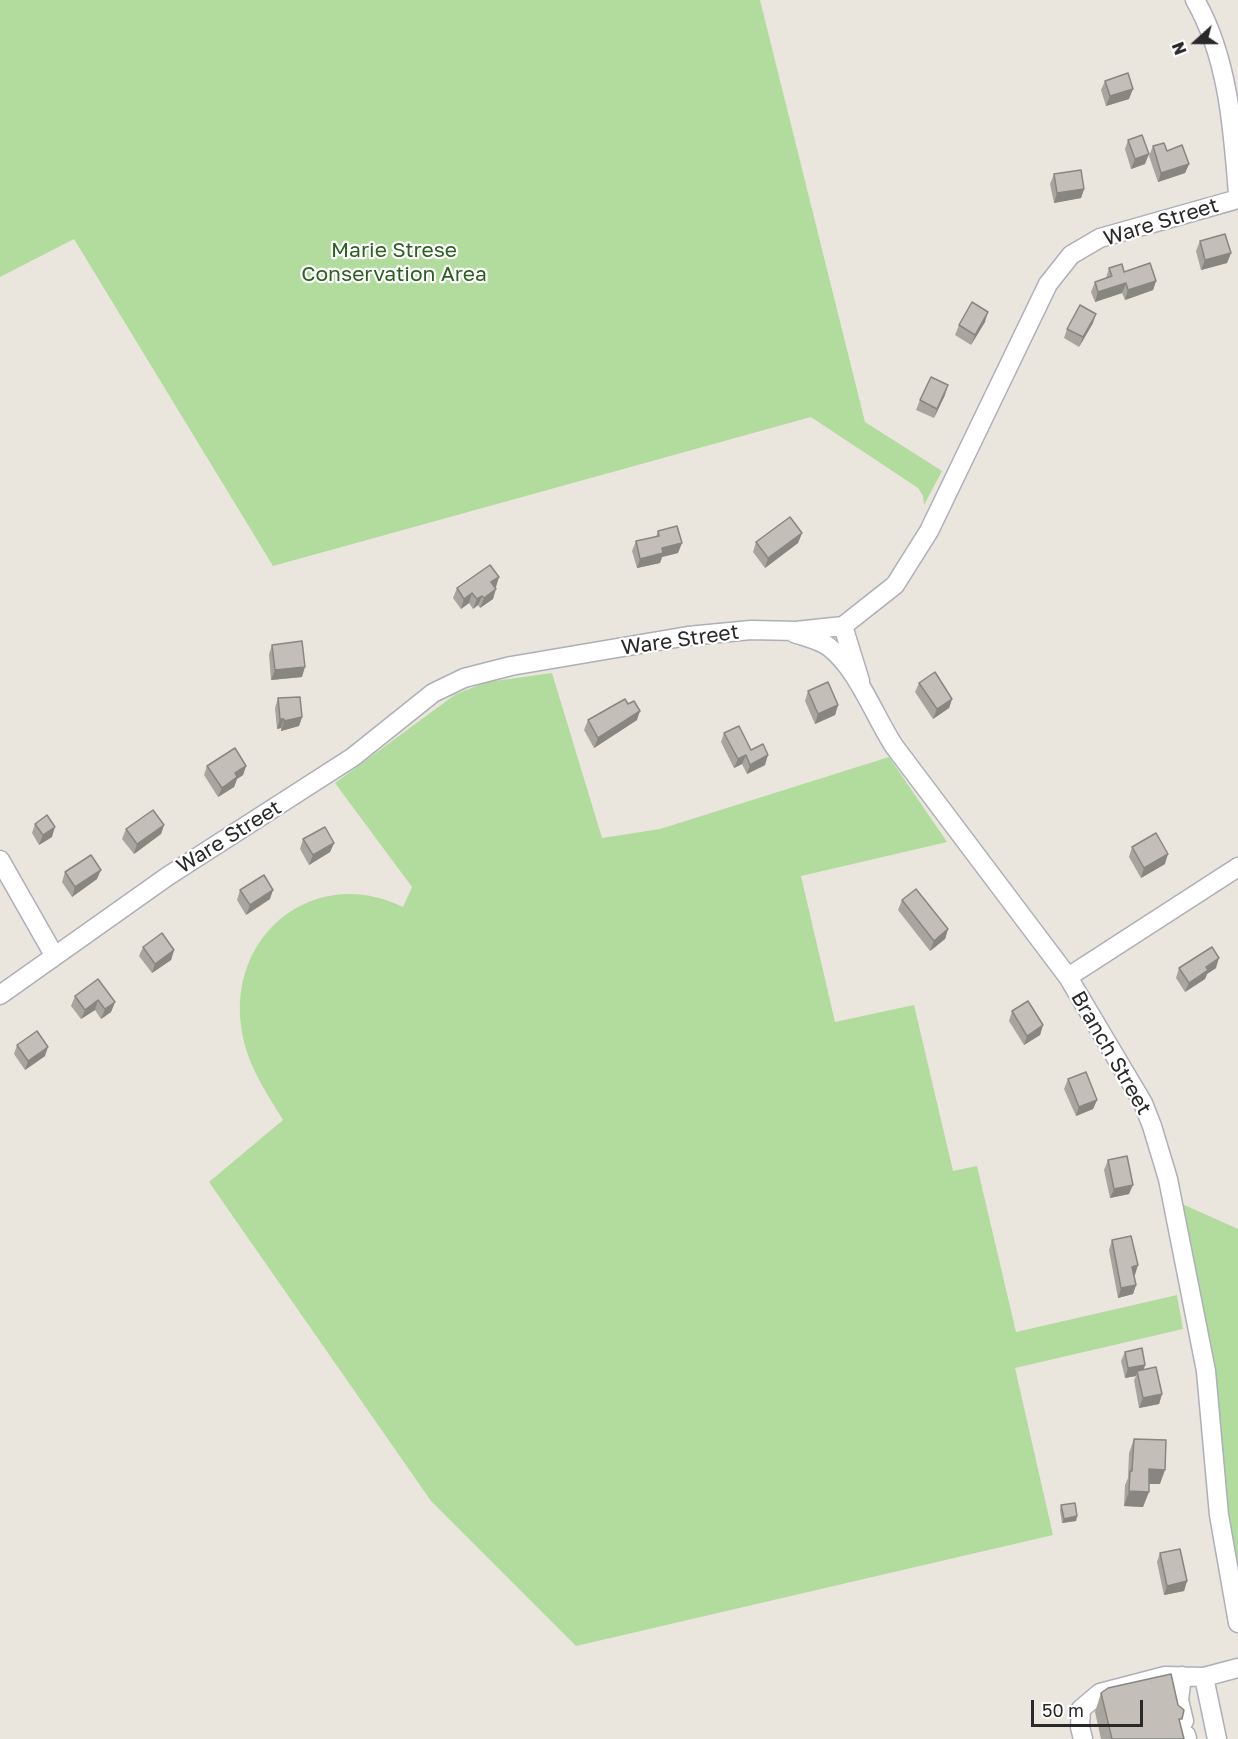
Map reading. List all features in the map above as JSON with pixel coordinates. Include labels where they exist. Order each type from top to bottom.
[{"type":"street","points":[[1195,0],[1214,36],[1234,140],[1238,194]]},
{"type":"street","name":"Ware Street","points":[[0,995],[54,954],[168,876],[353,758],[433,693],[464,678],[494,669],[688,636],[751,630],[788,631],[843,626],[895,585],[929,531],[1048,284],[1071,255],[1100,238],[1238,199]]},
{"type":"street","name":"Branch Street","points":[[843,626],[861,686],[878,722],[1068,978],[1143,1103],[1168,1179],[1206,1371],[1220,1515],[1238,1623]]},
{"type":"street","name":"Branch Street","points":[[788,631],[829,647],[861,686]]},
{"type":"street","points":[[0,860],[54,954]]},
{"type":"street","points":[[1068,978],[1238,867]]},
{"type":"street","points":[[1083,1739],[1080,1727],[1081,1709],[1100,1693],[1165,1676],[1204,1677],[1238,1668]]},
{"type":"street","points":[[1182,1676],[1179,1700],[1186,1732]]},
{"type":"street","points":[[1204,1677],[1217,1739]]},
{"type":"green space","name":"Marie Strese Conservation Area","points":[[0,0],[760,0],[865,422],[942,471],[924,505],[923,496],[918,488],[811,417],[273,566],[74,239],[0,277]]},
{"type":"green space","points":[[552,673],[602,838],[660,829],[889,757],[947,842],[801,876],[835,1022],[914,1005],[953,1171],[977,1166],[1016,1332],[1177,1295],[1183,1329],[1015,1368],[1053,1535],[576,1646],[431,1501],[209,1182],[283,1120],[251,1063],[241,1025],[241,991],[250,961],[265,935],[286,915],[311,901],[340,894],[371,896],[403,907],[412,887],[335,783],[456,694],[487,682]]},
{"type":"green space","points":[[1171,1199],[1238,1229],[1238,1615]]},
{"type":"building","points":[[1128,73],[1133,89],[1110,96],[1105,81]]},
{"type":"building","points":[[1142,135],[1149,154],[1135,159],[1128,140]]},
{"type":"building","points":[[1164,143],[1167,151],[1182,145],[1189,164],[1161,173],[1153,146]]},
{"type":"building","points":[[1081,170],[1084,189],[1057,193],[1054,174]]},
{"type":"building","points":[[1225,234],[1231,253],[1205,260],[1200,241]]},
{"type":"building","points":[[1150,263],[1156,281],[1128,290],[1126,283],[1098,292],[1095,282],[1112,276],[1109,268],[1122,264],[1124,272]]},
{"type":"building","points":[[972,302],[988,312],[975,335],[959,325]]},
{"type":"building","points":[[1080,305],[1096,314],[1083,337],[1067,329]]},
{"type":"building","points":[[931,377],[948,385],[937,409],[920,400]]},
{"type":"building","points":[[790,517],[802,533],[768,558],[756,542]]},
{"type":"building","points":[[677,526],[682,543],[662,548],[663,553],[640,559],[636,541],[659,536],[658,531]]},
{"type":"building","points":[[490,565],[499,577],[491,582],[496,589],[484,598],[482,596],[477,599],[472,593],[464,599],[457,588]]},
{"type":"building","points":[[302,641],[305,667],[275,670],[272,645]]},
{"type":"building","points":[[935,672],[952,699],[937,709],[919,683]]},
{"type":"building","points":[[828,682],[838,705],[818,714],[808,691]]},
{"type":"building","points":[[300,697],[302,717],[284,721],[280,719],[278,698]]},
{"type":"building","points":[[625,699],[628,704],[634,701],[640,711],[598,738],[588,720]]},
{"type":"building","points":[[739,726],[751,750],[763,744],[768,755],[750,765],[746,755],[738,759],[724,733]]},
{"type":"building","points":[[235,748],[246,766],[235,773],[237,777],[222,788],[207,766]]},
{"type":"building","points":[[153,810],[164,825],[137,844],[126,829]]},
{"type":"building","points":[[47,815],[55,827],[43,835],[35,824]]},
{"type":"building","points":[[325,827],[334,843],[313,855],[303,839]]},
{"type":"building","points":[[1156,833],[1168,854],[1144,868],[1132,847]]},
{"type":"building","points":[[91,855],[101,870],[75,887],[65,872]]},
{"type":"building","points":[[264,875],[273,890],[250,905],[240,890]]},
{"type":"building","points":[[916,889],[948,929],[934,941],[902,900]]},
{"type":"building","points":[[162,933],[174,950],[155,964],[143,947]]},
{"type":"building","points":[[1212,947],[1219,958],[1206,967],[1208,970],[1189,983],[1179,968]]},
{"type":"building","points":[[98,979],[115,1002],[105,1009],[98,1000],[85,1010],[75,996]]},
{"type":"building","points":[[1028,1001],[1043,1025],[1027,1036],[1012,1011]]},
{"type":"building","points":[[37,1031],[48,1047],[28,1061],[17,1045]]},
{"type":"building","points":[[1086,1072],[1097,1100],[1079,1107],[1068,1079]]},
{"type":"building","points":[[1127,1156],[1133,1185],[1114,1189],[1108,1160]]},
{"type":"building","points":[[1131,1236],[1138,1265],[1132,1267],[1136,1285],[1121,1288],[1112,1240]]},
{"type":"building","points":[[1142,1348],[1145,1365],[1128,1368],[1125,1352]]},
{"type":"building","points":[[1156,1367],[1162,1394],[1143,1398],[1137,1371]]},
{"type":"building","points":[[1134,1439],[1166,1440],[1165,1470],[1149,1469],[1149,1492],[1129,1491]]},
{"type":"building","points":[[1075,1503],[1077,1516],[1064,1519],[1061,1505]]},
{"type":"building","points":[[1180,1549],[1187,1581],[1167,1586],[1160,1553]]},
{"type":"building","points":[[1171,1674],[1178,1705],[1184,1710],[1182,1719],[1179,1719],[1184,1739],[1112,1739],[1101,1693],[1108,1688]]}]
